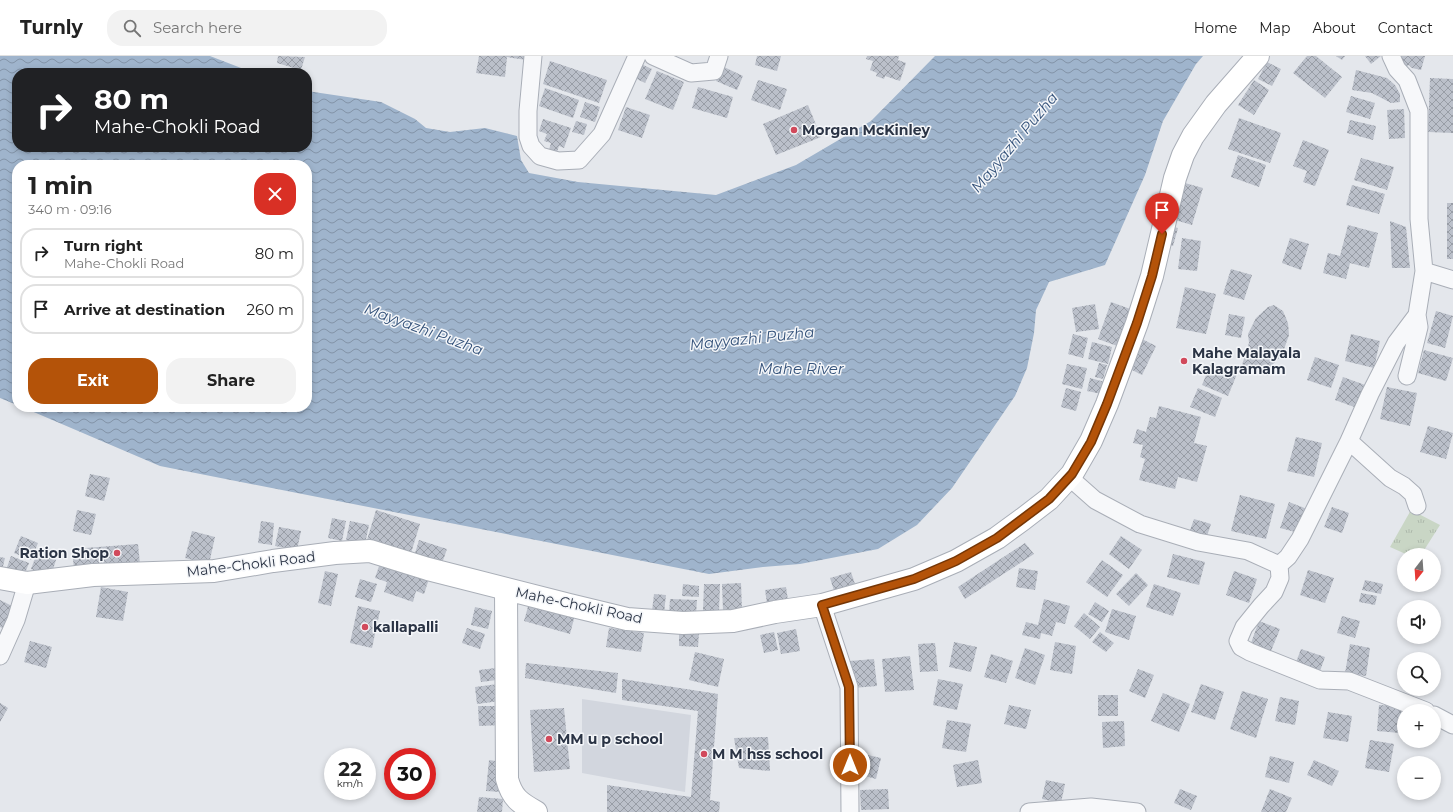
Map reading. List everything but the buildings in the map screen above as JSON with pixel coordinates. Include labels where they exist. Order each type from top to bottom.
[{"type":"street","points":[[533,56],[528,111],[528,137],[531,146],[540,156],[558,161],[579,160],[602,134],[637,56]]},
{"type":"street","points":[[653,56],[691,73],[714,71],[719,56]]},
{"type":"street","name":"Mahe-Chokli Road","points":[[0,578],[27,582],[93,575],[214,571],[273,561],[335,553],[370,551],[428,569],[627,618],[684,623],[733,621],[775,612],[822,605],[914,579],[956,561],[997,538],[1049,499],[1069,477],[1091,442],[1107,404],[1137,323],[1152,276],[1175,178],[1183,155],[1193,136],[1216,104],[1258,56]]},
{"type":"street","points":[[1391,56],[1397,69],[1407,80],[1419,111],[1419,219],[1424,271],[1416,315],[1419,327],[1407,376]]},
{"type":"street","points":[[1424,271],[1453,280]]},
{"type":"street","points":[[1279,565],[1288,557],[1300,538],[1349,442],[1370,394],[1396,343],[1416,315]]},
{"type":"street","points":[[1349,442],[1390,478],[1404,486],[1413,494],[1417,506]]},
{"type":"street","points":[[1069,477],[1095,500],[1140,524],[1198,542],[1248,551],[1279,565]]},
{"type":"street","points":[[1279,565],[1280,578],[1274,592],[1244,628],[1238,641],[1241,647],[1320,680],[1349,681],[1408,704]]},
{"type":"street","points":[[0,656],[16,620],[27,582]]},
{"type":"street","points":[[506,589],[507,779],[510,791],[520,802],[536,812]]},
{"type":"street","points":[[822,605],[849,687],[850,812]]},
{"type":"street","points":[[1441,718],[1453,725]]},
{"type":"street","points":[[1030,812],[1091,807],[1137,812]]},
{"type":"shaded area","points":[[582,699],[691,715],[685,792],[582,773]]},
{"type":"green space","points":[[1411,510],[1440,525],[1425,548],[1397,548],[1397,550],[1390,547]]},
{"type":"water","name":"Mahe River","points":[[0,56],[210,56],[241,68],[12,68],[12,152],[312,152],[312,92],[381,102],[415,119],[426,128],[450,132],[485,128],[517,136],[521,160],[529,173],[578,182],[716,195],[796,165],[871,121],[935,56],[1203,56],[1196,64],[1163,121],[1145,175],[1105,265],[1049,282],[1036,310],[1034,333],[1027,368],[1015,396],[952,488],[917,525],[878,549],[800,564],[709,574],[160,466],[34,412],[312,412],[312,160],[12,160],[12,403],[0,398]]},
{"type":"place","name":"Morgan McKinley","points":[[794,130]]},
{"type":"place","name":"Mahe Malayala Kalagramam","points":[[1184,361]]},
{"type":"place","name":"Ration Shop","points":[[117,553]]},
{"type":"place","name":"kallapalli","points":[[365,627]]},
{"type":"place","name":"MM u p school","points":[[549,739]]},
{"type":"place","name":"M M hss school","points":[[704,754]]},
{"type":"route","points":[[850,765],[849,687],[822,605],[914,579],[956,561],[997,538],[1023,519],[1049,499],[1072,474],[1091,442],[1107,404],[1137,323],[1152,276],[1162,234]]},
{"type":"water label","name":"Mayyazhi Puzha","points":[[1014,142]]},
{"type":"water label","name":"Mayyazhi Puzha","points":[[424,329]]},
{"type":"water label","name":"Mayyazhi Puzha","points":[[752,338]]}]
